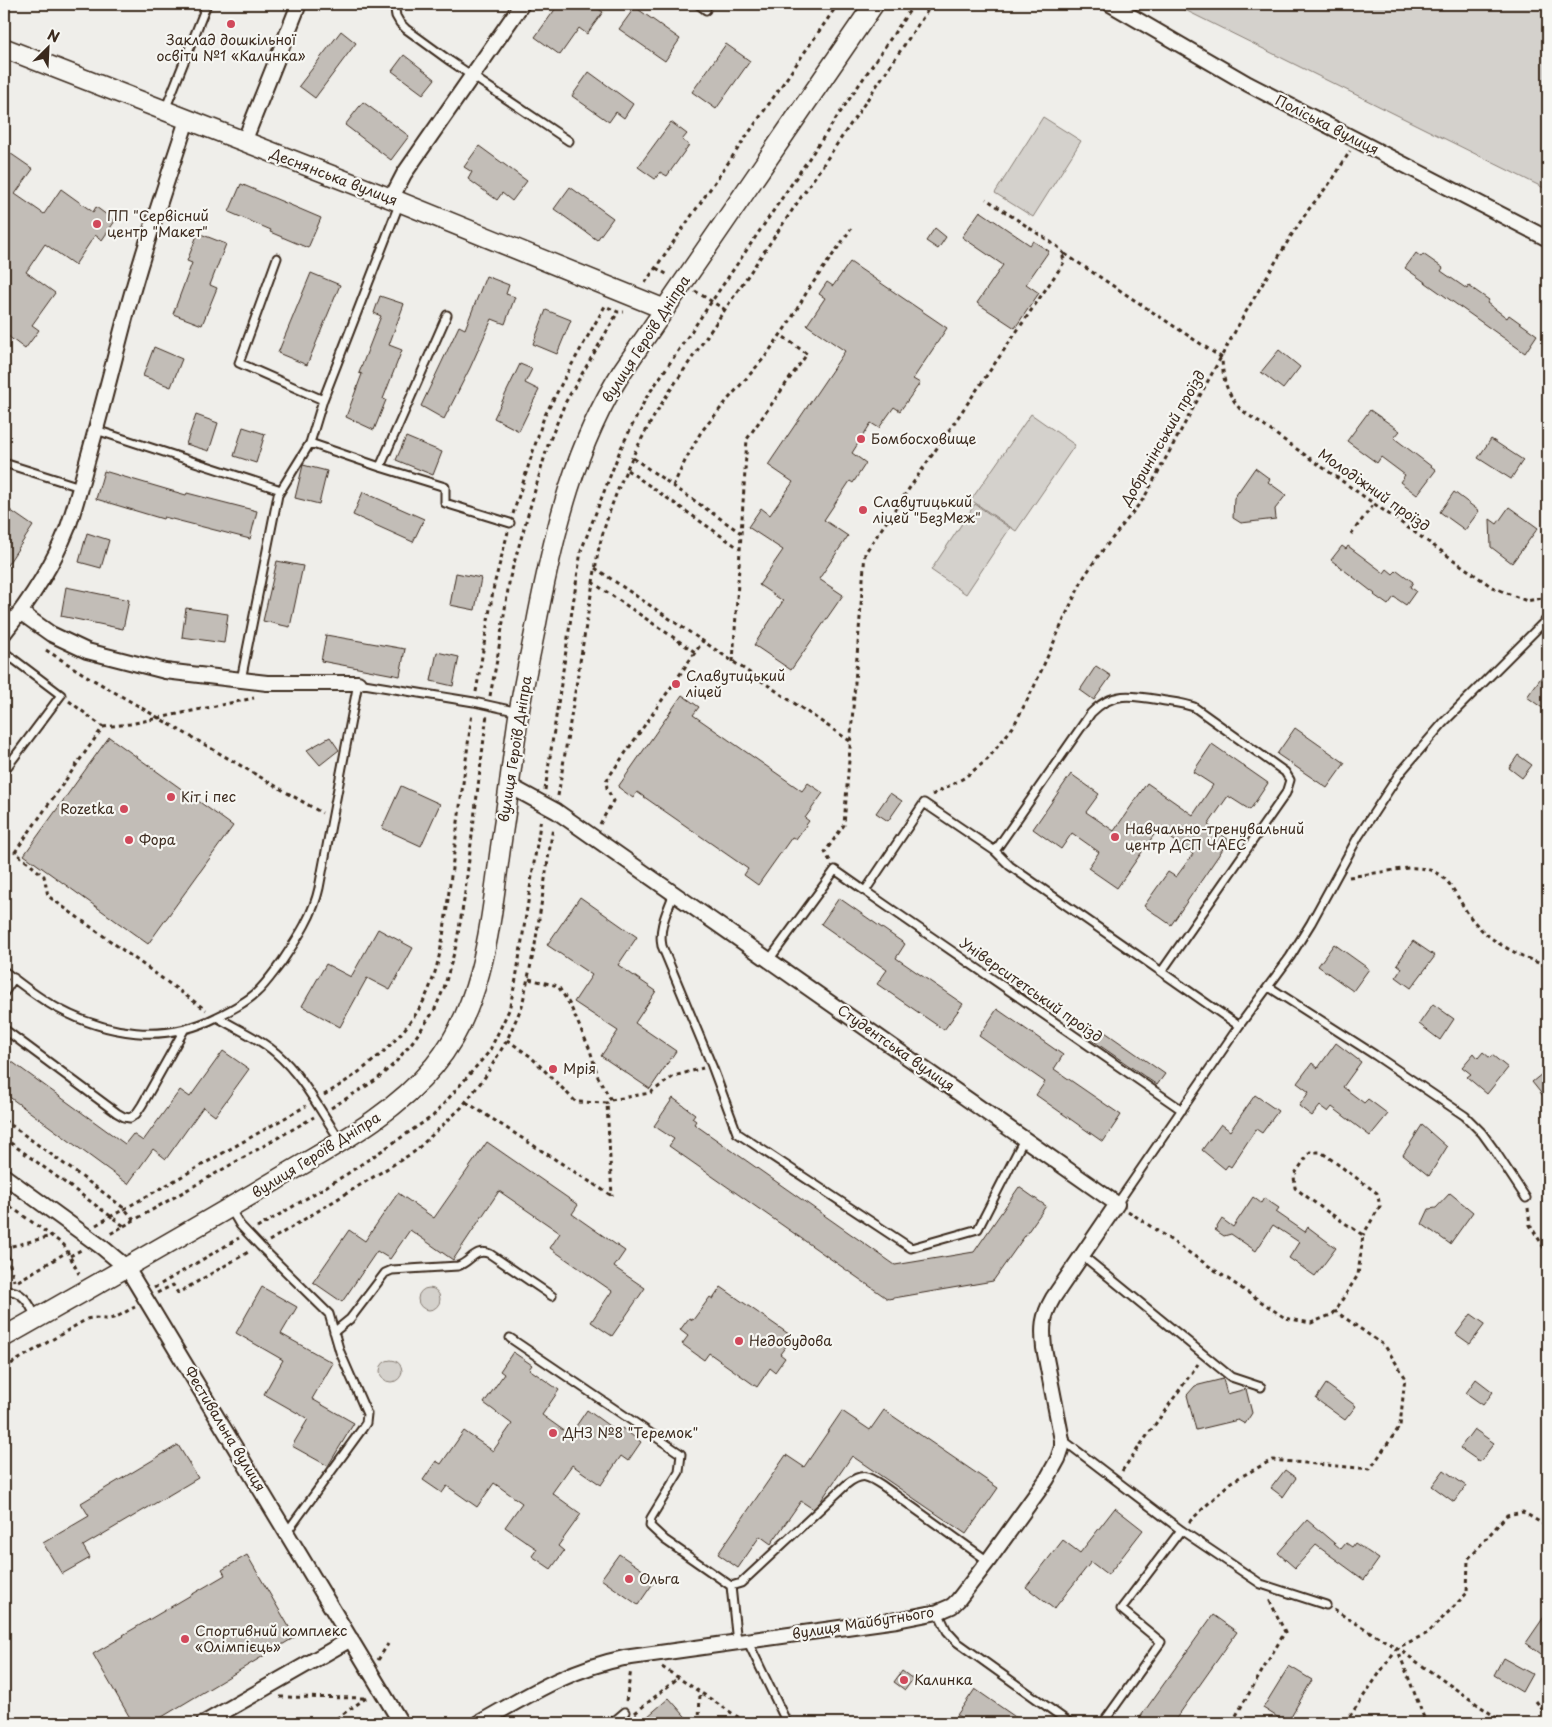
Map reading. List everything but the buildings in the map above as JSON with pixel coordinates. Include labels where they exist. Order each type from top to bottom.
[{"type":"street","points":[[244,142],[299,4]]},
{"type":"street","points":[[395,200],[404,174],[522,4]]},
{"type":"street","name":"вулиця Героїв Дніпра","points":[[4,1337],[127,1268],[341,1141],[385,1111],[420,1082],[442,1055],[460,1026],[475,990],[481,969],[510,786],[519,712],[555,534],[577,463],[604,401],[664,308],[874,4]]},
{"type":"street","name":"Поліська вулиця","points":[[1110,4],[1248,84],[1548,239]]},
{"type":"street","name":"Деснянська вулиця","points":[[4,48],[395,200],[664,308]]},
{"type":"street","points":[[4,634],[40,580],[62,539],[72,514],[127,310],[187,120]]},
{"type":"street","points":[[20,612],[50,634],[87,651],[165,671],[267,683],[358,683]]},
{"type":"street","name":"Студентська вулиця","points":[[510,786],[556,811],[1117,1204]]},
{"type":"street","name":"Фестивальна вулиця","points":[[4,1176],[95,1242],[127,1268],[401,1723]]},
{"type":"street","name":"вулиця Майбутнього","points":[[488,1721],[543,1687],[576,1671],[602,1662],[897,1620],[938,1612],[952,1606],[988,1561],[1047,1478],[1058,1459],[1062,1440],[1044,1348],[1043,1323],[1047,1308],[1117,1204]]},
{"type":"street","points":[[204,1723],[352,1639]]},
{"type":"lane","points":[[165,111],[207,4]]},
{"type":"lane","points":[[394,4],[396,16],[406,29],[569,141]]},
{"type":"lane","points":[[698,4],[706,10]]},
{"type":"lane","points":[[241,680],[278,495],[310,443],[323,400],[395,200]]},
{"type":"lane","points":[[277,258],[239,363],[323,400]]},
{"type":"lane","points":[[380,467],[447,315]]},
{"type":"lane","points":[[96,430],[281,490]]},
{"type":"lane","points":[[310,443],[445,487],[445,503],[510,523]]},
{"type":"lane","points":[[4,463],[80,487]]},
{"type":"lane","points":[[1117,1204],[1239,1026],[1269,987],[1311,923],[1334,879],[1386,793],[1414,755],[1548,618]]},
{"type":"lane","points":[[4,652],[60,695],[4,771]]},
{"type":"lane","points":[[4,971],[56,1008],[98,1026],[126,1032],[159,1033],[200,1026],[217,1018],[258,992],[281,962],[308,921],[316,901],[358,683],[474,702],[519,712]]},
{"type":"lane","points":[[995,850],[1091,713],[1097,707],[1114,698],[1131,695],[1194,707],[1285,772],[1290,780],[1286,793],[1162,971]]},
{"type":"lane","points":[[865,891],[924,803],[995,850],[1010,866],[1239,1026]]},
{"type":"lane","points":[[769,960],[835,870]]},
{"type":"lane","name":"Університетський проїзд","points":[[835,870],[1182,1110]]},
{"type":"lane","points":[[675,893],[661,928],[660,940],[667,961],[712,1066],[737,1133],[911,1248],[978,1229],[1024,1139]]},
{"type":"lane","points":[[4,993],[14,978]]},
{"type":"lane","points":[[1269,987],[1465,1116],[1495,1150],[1526,1198]]},
{"type":"lane","points":[[217,1018],[275,1052],[291,1069],[341,1141]]},
{"type":"lane","points":[[4,1029],[117,1113],[130,1118],[142,1106],[184,1030]]},
{"type":"lane","points":[[230,1208],[260,1246],[330,1314],[340,1352],[366,1408],[367,1419],[362,1429],[287,1532]]},
{"type":"lane","points":[[334,1332],[350,1319],[385,1274],[392,1270],[463,1265],[478,1252],[484,1251],[552,1296]]},
{"type":"lane","points":[[1082,1255],[1231,1377],[1261,1386]]},
{"type":"lane","points":[[4,1290],[12,1291],[23,1297],[30,1305],[36,1318]]},
{"type":"lane","points":[[510,1338],[681,1454],[679,1472],[651,1518],[650,1526],[665,1540],[731,1586],[742,1642],[787,1723]]},
{"type":"lane","points":[[1062,1440],[1181,1530],[1261,1584],[1326,1605]]},
{"type":"lane","points":[[731,1586],[741,1583],[848,1484],[859,1477],[869,1478],[883,1486],[988,1561]]},
{"type":"lane","points":[[1103,1723],[1161,1642],[1121,1609],[1181,1530]]},
{"type":"lane","points":[[938,1612],[947,1631],[957,1642],[1070,1723]]},
{"type":"lane","points":[[612,1723],[625,1712]]},
{"type":"path","points":[[64,1245],[360,1073],[396,1039],[418,1010],[430,986],[438,960],[446,915],[474,702],[494,585],[510,523],[538,435],[553,398],[605,306],[618,312],[626,312],[838,4]]},
{"type":"path","points":[[543,804],[582,550],[621,448],[646,398],[790,183],[914,4]]},
{"type":"path","points":[[145,1297],[173,1285],[178,1293],[403,1160],[436,1133],[466,1102],[485,1077],[519,1015],[529,979],[592,582],[604,527],[627,470],[667,395],[774,234],[932,4]]},
{"type":"path","name":"Добринінський проїзд","points":[[924,803],[932,795],[964,778],[987,760],[1013,727],[1034,687],[1084,578],[1096,559],[1144,498],[1291,236],[1338,171],[1356,140]]},
{"type":"path","points":[[986,199],[1222,358]]},
{"type":"path","points":[[673,486],[705,428],[762,361],[781,335],[808,290],[851,229]]},
{"type":"path","points":[[835,870],[826,852],[844,825],[865,553],[1065,261],[1065,254]]},
{"type":"path","points":[[70,1256],[322,1113],[376,1080],[395,1062],[429,1019],[444,988],[456,946],[464,900],[488,705],[498,660],[510,578],[548,445],[568,397],[618,312]]},
{"type":"path","points":[[733,662],[747,440],[806,354],[781,335]]},
{"type":"path","name":"Молодіжний проїзд","points":[[1222,358],[1226,387],[1229,395],[1240,409],[1492,587],[1527,601],[1548,597]]},
{"type":"path","points":[[632,458],[741,533]]},
{"type":"path","points":[[627,470],[740,549]]},
{"type":"path","points":[[1351,534],[1374,504]]},
{"type":"path","points":[[595,568],[850,742]]},
{"type":"path","points":[[592,582],[695,652]]},
{"type":"path","points":[[592,836],[609,811],[613,801],[606,788],[606,781],[703,641]]},
{"type":"path","points":[[43,648],[85,675],[331,819]]},
{"type":"path","points":[[60,695],[103,726],[130,724],[256,697],[267,683]]},
{"type":"path","points":[[103,726],[15,852],[44,876],[48,896],[217,1018]]},
{"type":"path","points":[[1334,879],[1416,867],[1439,874],[1449,884],[1473,921],[1487,935],[1515,952],[1548,967]]},
{"type":"path","points":[[529,979],[558,986],[570,1005],[590,1050],[598,1077],[611,1100]]},
{"type":"path","points":[[507,1040],[530,1056],[576,1102],[607,1103],[611,1100],[650,1093],[674,1076],[712,1066]]},
{"type":"path","points":[[466,1102],[612,1196],[607,1103]]},
{"type":"path","points":[[4,1120],[125,1209],[134,1220]]},
{"type":"path","points":[[4,1138],[124,1226]]},
{"type":"path","points":[[1117,1204],[1285,1318],[1311,1323],[1334,1314],[1358,1275],[1363,1235],[1380,1206],[1377,1193],[1321,1152],[1310,1152],[1294,1175],[1295,1188],[1363,1235]]},
{"type":"path","points":[[1526,1198],[1530,1225],[1548,1254]]},
{"type":"path","points":[[4,1202],[64,1245],[88,1290]]},
{"type":"path","points":[[4,1368],[87,1319],[116,1318],[145,1297],[248,1233]]},
{"type":"path","points":[[5,1248],[52,1236]]},
{"type":"path","points":[[4,1240],[14,1283],[68,1252]]},
{"type":"path","points":[[1181,1530],[1231,1482],[1272,1460],[1370,1469],[1400,1426],[1405,1377],[1385,1346],[1335,1311]]},
{"type":"path","points":[[1116,1480],[1204,1355]]},
{"type":"path","points":[[1346,1723],[1397,1648],[1428,1633],[1467,1593],[1468,1558],[1507,1515],[1523,1512],[1548,1527]]},
{"type":"path","points":[[1235,1723],[1234,1719],[1285,1632],[1261,1584]]},
{"type":"path","points":[[1326,1605],[1397,1648],[1504,1723]]},
{"type":"path","points":[[376,1664],[388,1644]]},
{"type":"path","points":[[1397,1648],[1426,1723]]},
{"type":"path","points":[[678,1678],[630,1718],[625,1712],[639,1656],[678,1678],[746,1723]]},
{"type":"path","points":[[699,1723],[700,1692]]},
{"type":"path","points":[[279,1697],[367,1698],[330,1723]]},
{"type":"path","points":[[1536,1701],[1548,1717]]},
{"type":"shaded area","points":[[1177,4],[1548,4],[1548,190],[1177,6]]},
{"type":"shaded area","points":[[1043,117],[1081,141],[1033,217],[995,193]]},
{"type":"shaded area","points":[[1031,414],[1075,445],[1016,531],[971,500]]},
{"type":"shaded area","points":[[975,504],[1010,528],[966,594],[931,570]]},
{"type":"shaded area","points":[[429,1288],[439,1295],[440,1299],[433,1309],[429,1310],[419,1303],[418,1299],[425,1289]]},
{"type":"shaded area","points":[[391,1360],[399,1363],[402,1371],[399,1379],[391,1382],[383,1379],[380,1371],[383,1363]]},
{"type":"place","name":"Заклад дошкільної освіти №1 «Калинка»","points":[[231,24]]},
{"type":"place","name":"ПП \"Сервісний центр \"Макет\"","points":[[97,224]]},
{"type":"place","name":"Бомбосховище","points":[[861,439]]},
{"type":"place","name":"Славутицький ліцей \"БезМеж\"","points":[[863,510]]},
{"type":"place","name":"Славутицький ліцей","points":[[676,684]]},
{"type":"place","name":"Кіт і пес","points":[[171,797]]},
{"type":"place","name":"Rozetka","points":[[124,809]]},
{"type":"place","name":"Навчально-тренувальний центр ДСП ЧАЕС","points":[[1115,837]]},
{"type":"place","name":"Фора","points":[[129,840]]},
{"type":"place","name":"Мрiя","points":[[553,1069]]},
{"type":"place","name":"Недобудова","points":[[739,1341]]},
{"type":"place","name":"ДНЗ №8 \"Теремок\"","points":[[553,1433]]},
{"type":"place","name":"Ольга","points":[[629,1579]]},
{"type":"place","name":"Спортивний комплекс «Олімпієць»","points":[[185,1639]]},
{"type":"place","name":"Калинка","points":[[904,1680]]}]
